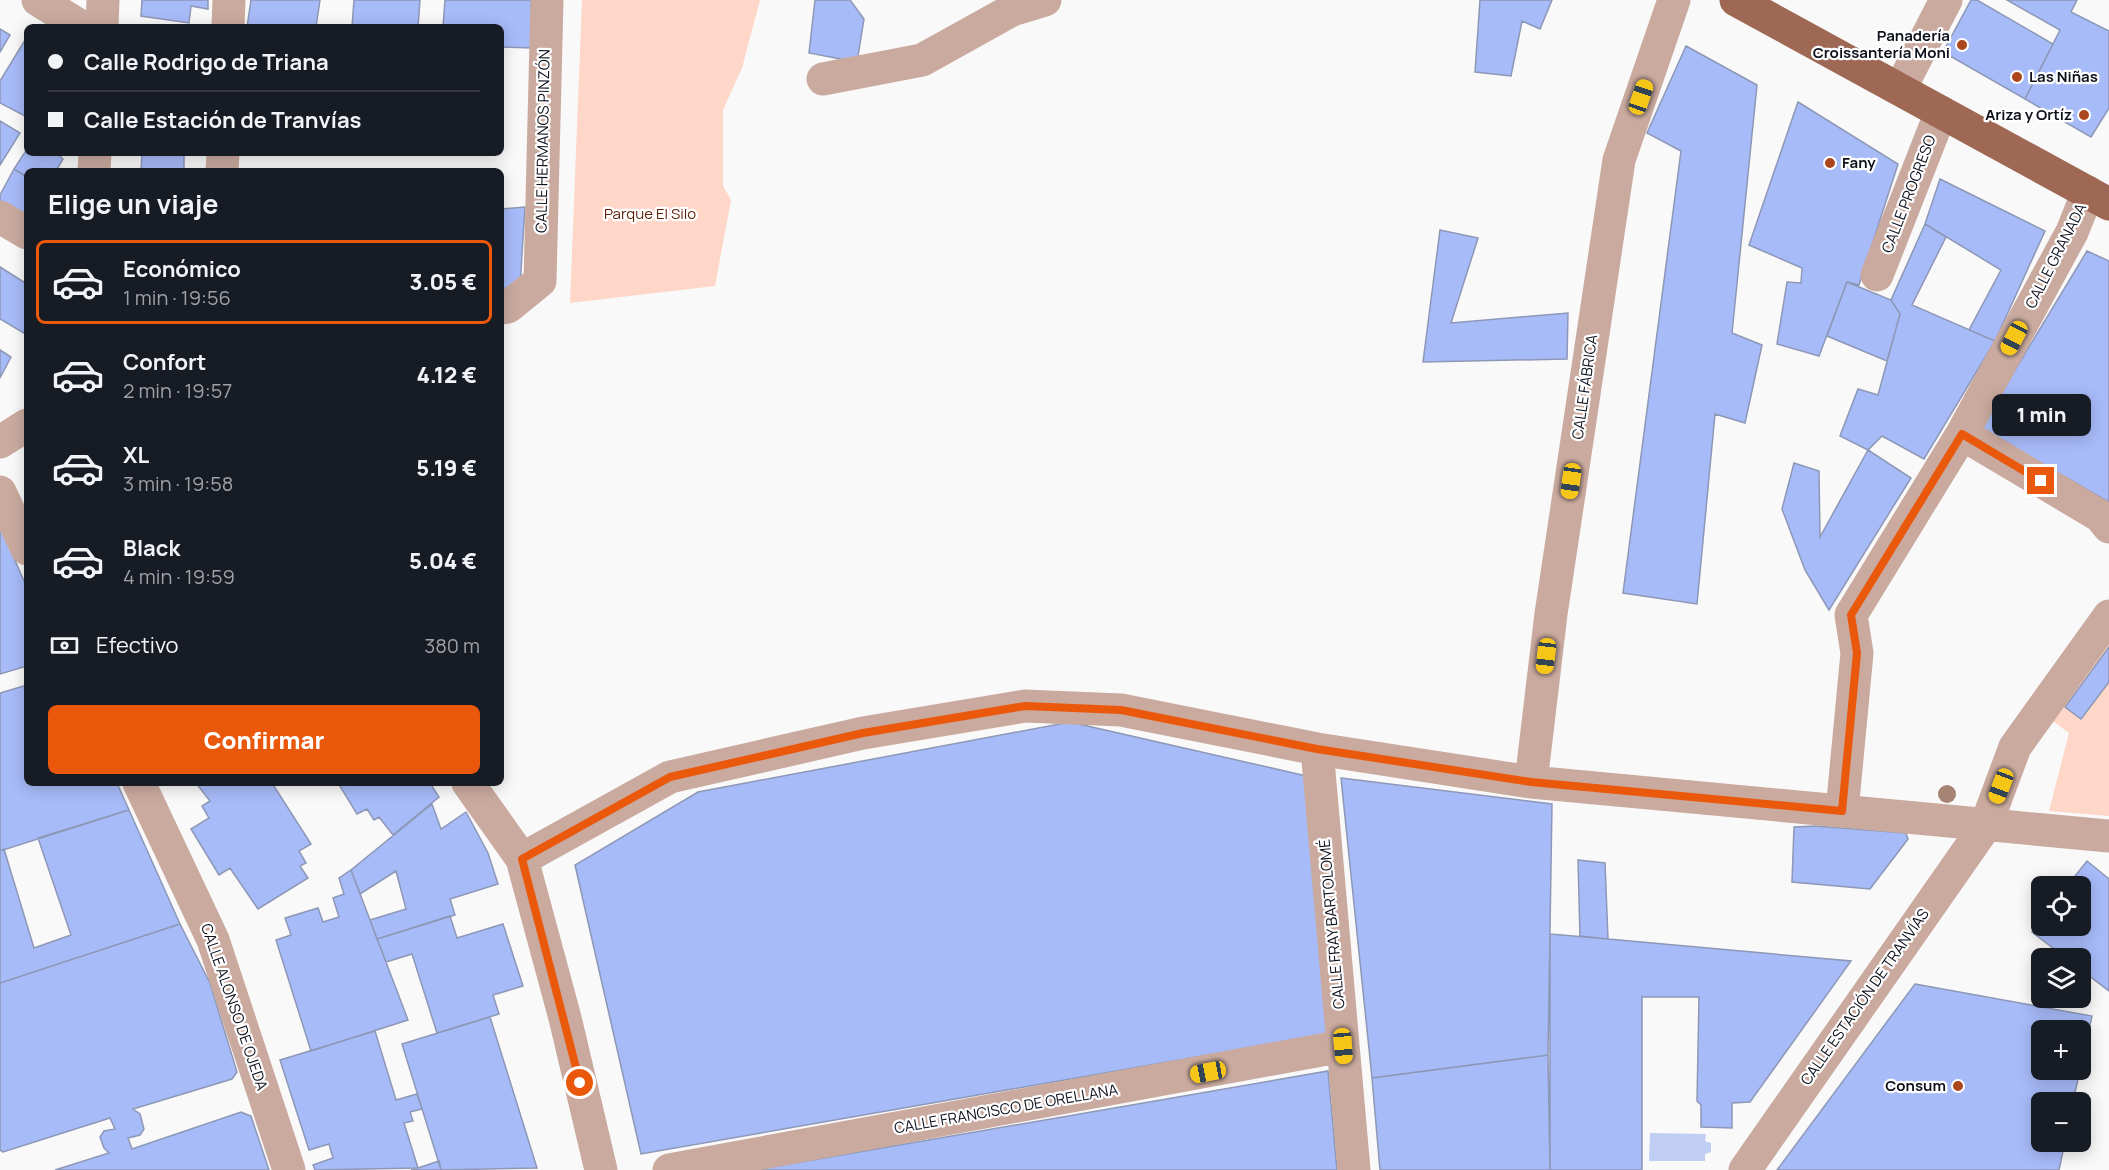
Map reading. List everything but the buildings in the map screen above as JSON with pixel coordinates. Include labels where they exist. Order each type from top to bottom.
[{"type":"main road","points":[[1736,0],[2098,198]]},
{"type":"street","points":[[38,0],[77,24]]},
{"type":"street","points":[[102,24],[103,0]]},
{"type":"street","points":[[228,24],[229,0]]},
{"type":"street","name":"CALLE HERMANOS PINZÓN","points":[[504,308],[508,307],[540,281],[547,0]]},
{"type":"street","points":[[823,79],[922,60],[1012,10],[1045,0]]},
{"type":"street","name":"CALLE FÁBRICA","points":[[1531,782],[1551,614],[1619,160],[1674,0]]},
{"type":"street","points":[[1900,89],[1946,0]]},
{"type":"street","name":"CALLE PROGRESO","points":[[1877,275],[1941,112]]},
{"type":"street","name":"CALLE GRANADA","points":[[1842,811],[1857,653],[1851,615],[1962,434],[2072,232],[2098,198]]},
{"type":"street","points":[[0,217],[24,231]]},
{"type":"street","points":[[0,442],[24,427]]},
{"type":"street","points":[[1962,434],[2100,516],[2109,527]]},
{"type":"street","points":[[0,492],[24,543]]},
{"type":"street","name":"CALLE ESTACIÓN DE TRANVÍAS","points":[[1745,1170],[1986,825],[2015,747],[2109,616]]},
{"type":"street","points":[[522,859],[670,777],[863,733],[1025,706],[1121,710],[1317,749],[1531,782],[2109,836]]},
{"type":"street","name":"CALLE FRAY BARTOLOMÉ","points":[[1317,749],[1354,1170]]},
{"type":"street","name":"CALLE ALONSO DE OJEDA","points":[[140,786],[213,940],[289,1170]]},
{"type":"street","points":[[470,786],[522,859],[565,1018],[601,1170]]},
{"type":"street","name":"CALLE FRANCISCO DE ORELLANA","points":[[669,1170],[1343,1046]]},
{"type":"green space","name":"Parque El Silo","points":[[582,0],[760,0],[742,68],[723,110],[723,186],[731,200],[715,286],[570,303]]},
{"type":"green space","points":[[2109,640],[2109,816],[2049,811],[2069,733],[2050,719]]},
{"type":"water","points":[[1650,1133],[1706,1134],[1705,1141],[1711,1143],[1711,1152],[1705,1154],[1705,1161],[1649,1161]]},
{"type":"place","name":"Panadería Croissantería Moni","points":[[1962,45]]},
{"type":"place","name":"Las Niñas","points":[[2017,77]]},
{"type":"place","name":"Ariza y Ortíz","points":[[2084,115]]},
{"type":"place","name":"Fany","points":[[1830,163]]},
{"type":"place","name":"Consum","points":[[1958,1086]]},
{"type":"route","points":[[580,1083],[522,859],[670,777],[863,733],[1025,706],[1121,710],[1317,749],[1531,782],[1842,811],[1857,653],[1851,615],[1962,434],[2041,481]]}]
